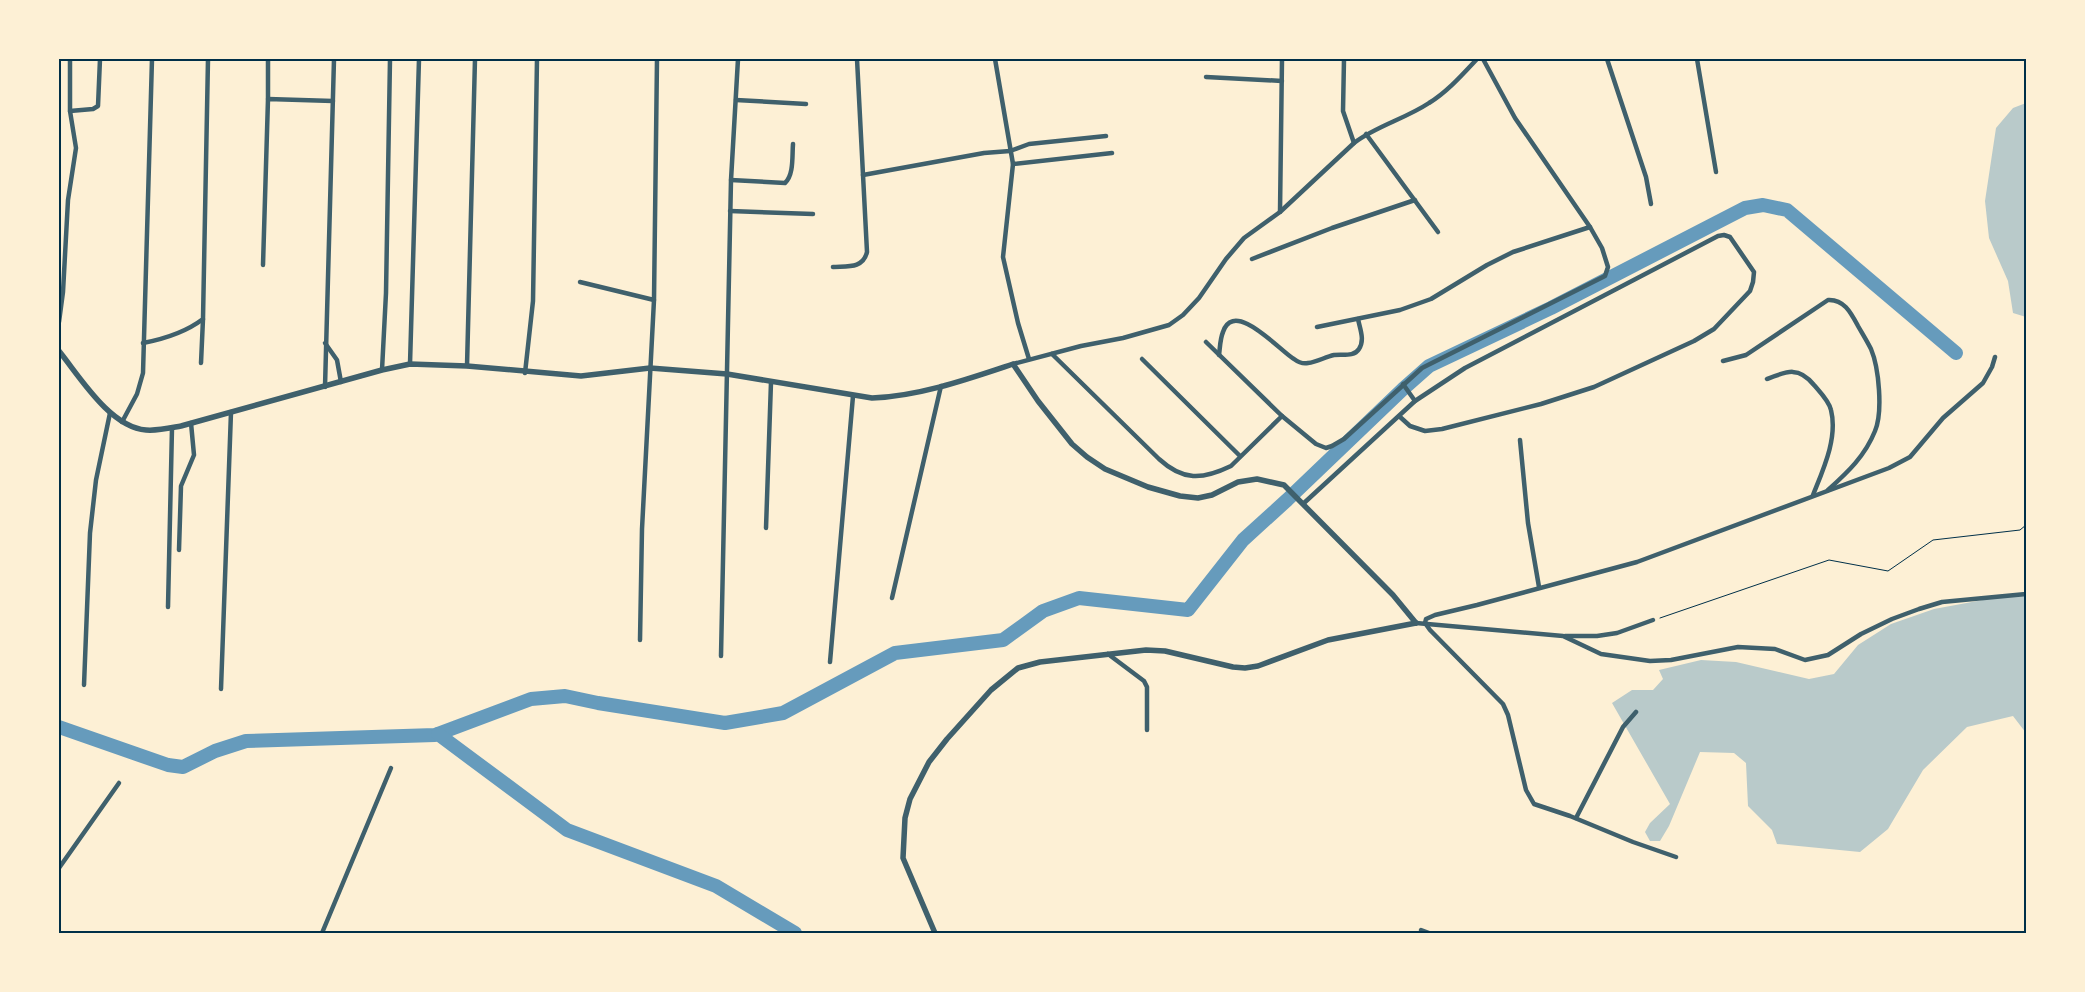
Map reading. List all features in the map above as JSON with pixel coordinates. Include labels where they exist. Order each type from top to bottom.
[{"type":"street","points":[[59,322],[63,292],[68,200],[76,148],[70,111],[70,59]]},
{"type":"street","points":[[70,111],[93,109],[98,106],[100,59]]},
{"type":"street","points":[[122,422],[141,384],[143,373],[152,59]]},
{"type":"street","points":[[201,363],[208,59]]},
{"type":"street","points":[[263,265],[268,59]]},
{"type":"street","points":[[325,387],[334,59]]},
{"type":"street","points":[[382,370],[386,293],[390,59]]},
{"type":"street","points":[[410,364],[419,59]]},
{"type":"street","points":[[467,366],[475,59]]},
{"type":"street","points":[[525,372],[533,301],[537,59]]},
{"type":"street","points":[[640,640],[642,529],[654,300],[657,59]]},
{"type":"street","points":[[721,656],[730,210],[738,59]]},
{"type":"street","points":[[833,267],[859,265],[866,257],[857,59]]},
{"type":"street","points":[[996,59],[1013,164],[1004,257],[1018,323],[1029,359]]},
{"type":"street","points":[[1280,212],[1282,59]]},
{"type":"street","points":[[1344,59],[1344,111],[1354,143]]},
{"type":"street","points":[[59,351],[110,413],[122,422],[146,430],[172,428],[410,364],[467,366],[581,376],[650,368],[727,374],[854,396],[896,397],[941,386],[1029,359],[1123,338],[1169,325],[1183,315],[1199,298],[1226,258],[1244,238],[1280,212],[1354,143],[1366,134],[1430,103],[1452,85],[1477,59]]},
{"type":"street","points":[[1206,342],[1282,416],[1316,444],[1322,447],[1332,446],[1344,439],[1422,368],[1605,276],[1608,267],[1607,261],[1590,227],[1515,118],[1482,59]]},
{"type":"street","points":[[1607,59],[1641,160],[1651,204]]},
{"type":"street","points":[[1697,59],[1716,172]]},
{"type":"street","points":[[1206,77],[1282,81]]},
{"type":"street","points":[[268,99],[333,101]]},
{"type":"street","points":[[736,100],[806,104]]},
{"type":"street","points":[[1366,134],[1438,232]]},
{"type":"street","points":[[863,175],[984,153],[1010,151],[1029,144],[1106,136]]},
{"type":"street","points":[[731,180],[785,183],[790,178],[793,144]]},
{"type":"street","points":[[1013,164],[1112,153]]},
{"type":"street","points":[[1252,259],[1332,228],[1415,200]]},
{"type":"street","points":[[730,210],[813,214]]},
{"type":"street","points":[[1317,327],[1400,310],[1431,299],[1487,265],[1513,252],[1590,227]]},
{"type":"street","points":[[1303,502],[1415,401],[1474,364],[1718,236],[1730,237],[1754,272],[1750,290],[1714,329],[1694,341],[1594,387],[1541,404],[1442,429],[1417,430],[1399,416]]},
{"type":"street","points":[[580,282],[654,300]]},
{"type":"street","points":[[1723,361],[1746,355],[1828,300],[1839,302],[1852,314],[1872,351],[1880,407],[1876,430],[1859,461],[1826,491]]},
{"type":"street","points":[[143,343],[176,334],[203,319]]},
{"type":"street","points":[[1219,355],[1222,333],[1225,326],[1231,322],[1239,322],[1264,333],[1294,360],[1300,362],[1307,363],[1333,356],[1355,354],[1359,350],[1362,338],[1358,319]]},
{"type":"street","points":[[325,343],[337,360],[341,382]]},
{"type":"street","points":[[1052,354],[1171,470],[1182,475],[1193,477],[1231,466],[1282,416]]},
{"type":"street","points":[[1425,623],[1427,618],[1435,615],[1477,606],[1539,587],[1637,562],[1813,495],[1860,481],[1902,462],[1910,457],[1943,418],[1983,383],[1992,367],[1994,357]]},
{"type":"street","points":[[1142,360],[1240,456]]},
{"type":"street","points":[[1014,364],[1042,407],[1072,444],[1086,457],[1105,469],[1148,487],[1180,496],[1198,498],[1212,495],[1238,482],[1257,479],[1284,485],[1303,502],[1393,595],[1416,623]]},
{"type":"street","points":[[1767,379],[1798,371],[1806,376],[1831,408],[1831,442],[1813,495]]},
{"type":"street","points":[[766,528],[771,382]]},
{"type":"street","points":[[1403,384],[1415,401]]},
{"type":"street","points":[[892,598],[941,386]]},
{"type":"street","points":[[830,662],[854,396]]},
{"type":"street","points":[[221,689],[230,412]]},
{"type":"street","points":[[84,685],[90,533],[96,480],[110,413]]},
{"type":"street","points":[[179,550],[181,486],[194,455],[191,423]]},
{"type":"street","points":[[168,607],[172,428]]},
{"type":"street","points":[[1520,440],[1528,523],[1539,587]]},
{"type":"street","points":[[1563,636],[1602,654],[1650,661],[1671,660],[1745,647],[1775,649],[1805,660],[1828,655],[1892,618],[1942,602],[2026,594]]},
{"type":"street","points":[[935,933],[904,858],[905,818],[910,799],[920,777],[947,739],[991,690],[1018,668],[1040,662],[1146,650],[1165,651],[1233,667],[1245,668],[1258,666],[1328,640],[1416,623],[1563,636],[1597,636],[1617,633],[1653,620]]},
{"type":"street","points":[[1425,623],[1503,704],[1508,715],[1515,749],[1530,800],[1541,808],[1576,818],[1633,842],[1676,857]]},
{"type":"street","points":[[1108,654],[1144,681],[1147,687],[1147,730]]},
{"type":"street","points":[[1576,818],[1623,727],[1636,712]]},
{"type":"street","points":[[322,933],[391,768]]},
{"type":"street","points":[[59,868],[119,783]]},
{"type":"street","points":[[1421,930],[1429,933]]},
{"type":"path","points":[[1653,620],[1829,560],[1888,571],[1933,540],[2020,530],[2026,525]]},
{"type":"shaded area","points":[[2026,103],[2026,317],[2013,313],[2008,281],[1989,238],[1985,201],[1996,128],[2013,108]]},
{"type":"shaded area","points":[[2026,592],[2026,733],[2013,716],[1967,727],[1923,770],[1888,829],[1860,852],[1777,844],[1772,830],[1748,806],[1746,763],[1734,753],[1700,752],[1669,826],[1660,841],[1650,841],[1645,832],[1650,823],[1670,804],[1612,703],[1632,690],[1653,690],[1663,679],[1659,670],[1701,660],[1736,662],[1809,679],[1834,674],[1858,645],[1891,624],[1934,609]]},
{"type":"waterway","points":[[59,727],[168,765],[183,767],[215,751],[246,741],[435,735],[531,699],[565,696],[725,723],[783,713],[895,653],[1003,640],[1043,611],[1079,598],[1188,610],[1243,540],[1429,366],[1551,308],[1745,208],[1763,205],[1787,210],[1956,353]]},
{"type":"waterway","points":[[438,734],[567,830],[716,886],[795,933]]}]
